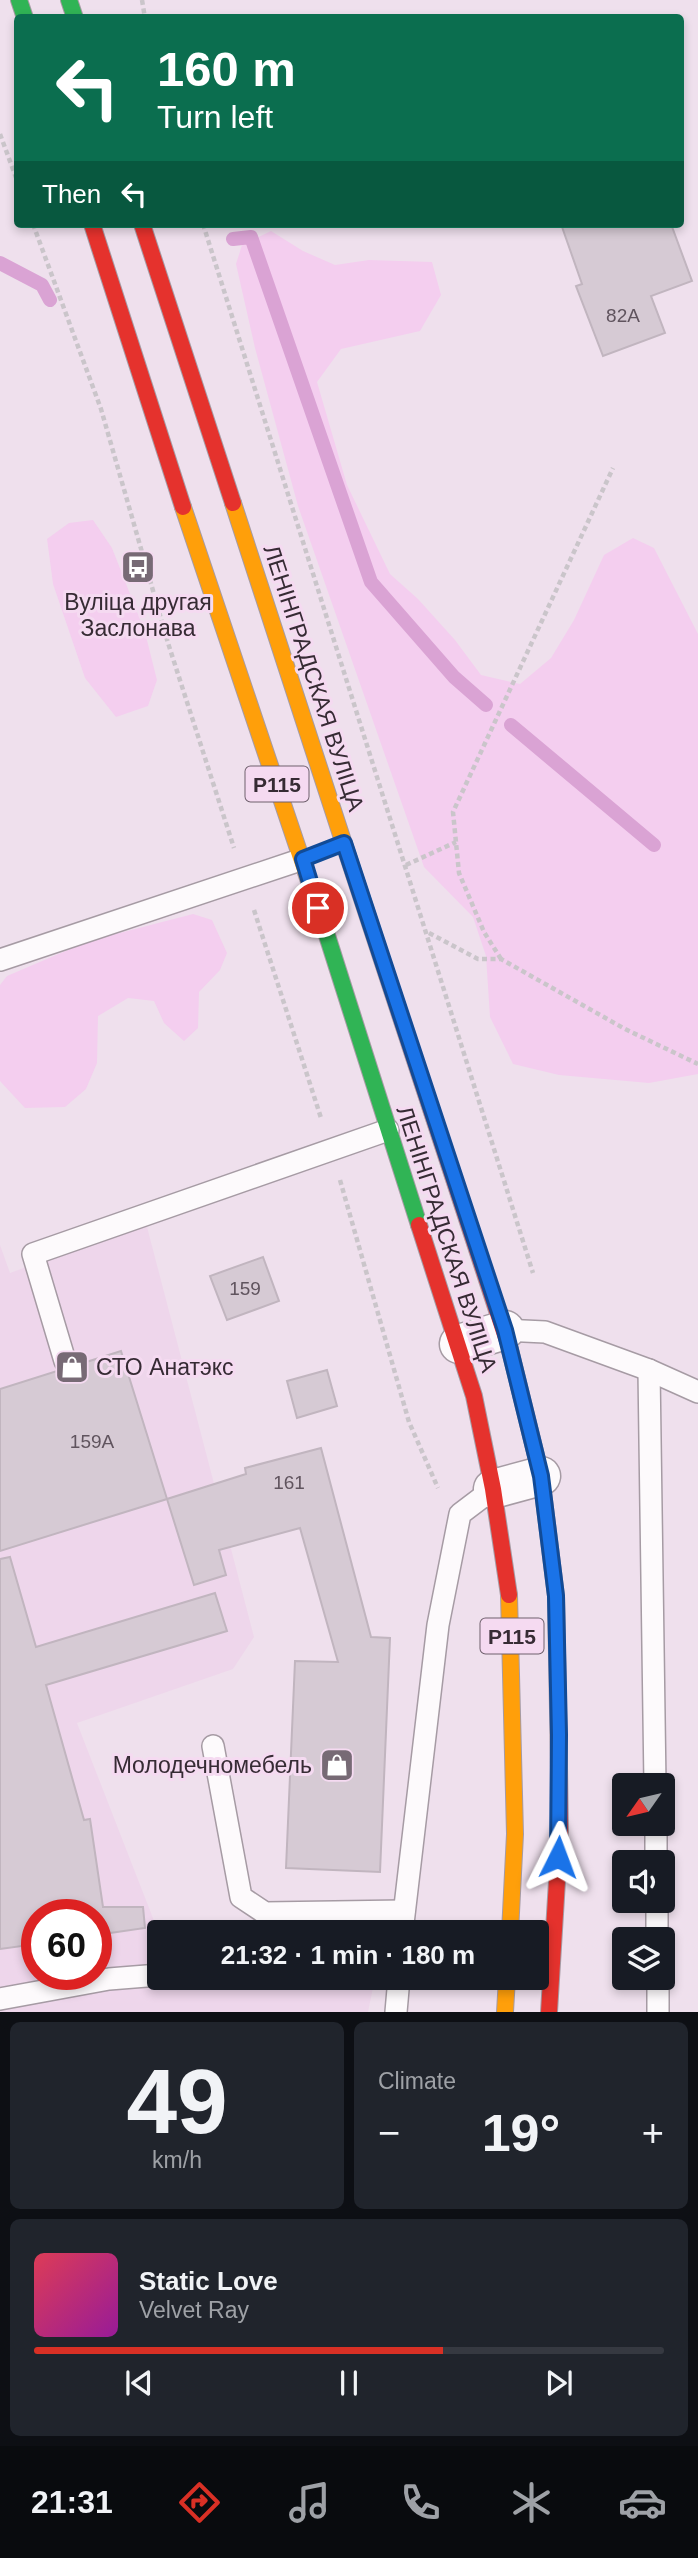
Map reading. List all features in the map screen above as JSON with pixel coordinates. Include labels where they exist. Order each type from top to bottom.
[{"type":"main road","name":"ЛЕНІНГРАДСКАЯ ВУЛІЦА","points":[[93,228],[197,549],[303,859],[474,1396],[493,1489],[511,1610],[515,1834],[511,1920]]},
{"type":"main road","name":"ЛЕНІНГРАДСКАЯ ВУЛІЦА","points":[[143,228],[432,1115],[505,1330],[541,1476],[556,1596],[559,1710],[560,1832],[549,2012]]},
{"type":"main road","points":[[505,2012],[506,1990]]},
{"type":"street","points":[[303,859],[344,843]]},
{"type":"street","points":[[388,1129],[432,1115]]},
{"type":"street","points":[[459,1345],[505,1330]]},
{"type":"street","points":[[493,1489],[541,1476]]},
{"type":"lane","points":[[0,960],[303,859]]},
{"type":"lane","points":[[65,1361],[33,1254],[388,1129]]},
{"type":"lane","points":[[505,1330],[545,1332],[649,1370],[698,1392]]},
{"type":"lane","points":[[649,1370],[655,1773]]},
{"type":"lane","points":[[403,1920],[438,1625],[460,1514],[493,1489]]},
{"type":"lane","points":[[213,1746],[241,1897],[265,1913],[372,1920]]},
{"type":"lane","points":[[0,1999],[108,1979],[147,1976]]},
{"type":"lane","points":[[396,2012],[398,1990]]},
{"type":"lane","points":[[658,1990],[658,2012]]},
{"type":"path","points":[[0,134],[14,172]]},
{"type":"path","points":[[34,228],[101,409],[168,643],[330,1148],[409,1422],[440,1493],[460,1514]]},
{"type":"path","points":[[613,468],[453,812],[459,873],[484,932],[501,959],[625,1029],[698,1064]]},
{"type":"path","points":[[406,865],[456,842]]},
{"type":"path","points":[[428,933],[478,959],[501,959]]},
{"type":"shaded area","points":[[271,231],[303,251],[335,265],[369,260],[432,262],[441,295],[420,331],[341,349],[317,382],[347,485],[390,574],[418,599],[455,640],[481,675],[520,684],[551,658],[574,620],[604,555],[633,538],[654,548],[698,634],[698,1074],[649,1083],[559,1075],[513,1064],[490,1017],[486,956],[473,917],[424,867],[298,506],[255,348],[236,264],[242,245]]},
{"type":"shaded area","points":[[93,520],[112,548],[145,632],[157,680],[148,706],[116,717],[85,678],[53,584],[47,539],[69,523]]},
{"type":"shaded area","points":[[193,914],[212,920],[227,953],[220,970],[199,992],[198,1028],[184,1041],[164,1023],[154,1001],[128,998],[98,1016],[97,1063],[86,1089],[65,1107],[25,1108],[0,1081],[0,985],[7,976],[89,941]]},
{"type":"shaded area","points":[[146,1223],[254,1637],[233,1669],[77,1723],[154,1920],[147,1920],[147,1990],[373,1990],[368,2012],[0,2012],[0,1245],[10,1273]]},
{"type":"building","points":[[562,228],[672,228],[692,281],[651,296],[665,333],[603,356],[576,286],[582,284]]},
{"type":"building","points":[[263,1257],[279,1301],[227,1320],[210,1276]]},
{"type":"building","points":[[121,1351],[167,1499],[0,1551],[0,1389],[57,1371],[69,1373],[77,1365]]},
{"type":"building","points":[[327,1370],[337,1406],[297,1418],[287,1381]]},
{"type":"building","points":[[321,1448],[371,1637],[390,1638],[380,1872],[286,1868],[295,1661],[338,1662],[300,1528],[219,1550],[226,1575],[194,1585],[167,1499],[246,1474],[245,1468]]},
{"type":"building","points":[[10,1557],[36,1647],[215,1593],[227,1631],[46,1685],[84,1820],[90,1819],[102,1899],[21,1899],[21,1946],[0,1949],[0,1559]]},
{"type":"building","points":[[112,1907],[143,1907],[145,1928],[112,1933]]},
{"type":"waterway","points":[[233,239],[251,237],[371,582],[454,677],[486,705]]},
{"type":"waterway","points":[[0,263],[42,285],[50,300]]},
{"type":"waterway","points":[[511,725],[654,845]]},
{"type":"traffic: fast","points":[[19,0],[24,14]]},
{"type":"traffic: fast","points":[[69,0],[74,14]]},
{"type":"traffic: fast","points":[[324,926],[419,1225]]},
{"type":"traffic: slow","points":[[233,503],[344,844]]},
{"type":"traffic: slow","points":[[183,507],[324,926]]},
{"type":"traffic: slow","points":[[510,1350],[541,1476],[556,1596],[559,1768]]},
{"type":"traffic: slow","points":[[509,1595],[515,1834],[511,1920]]},
{"type":"traffic: slow","points":[[505,2012],[506,1990]]},
{"type":"traffic: jam","points":[[93,228],[183,507]]},
{"type":"traffic: jam","points":[[143,228],[233,503]]},
{"type":"traffic: jam","points":[[344,844],[510,1350]]},
{"type":"traffic: jam","points":[[419,1225],[474,1396],[493,1489],[509,1595]]},
{"type":"traffic: jam","points":[[549,2012],[560,1832],[559,1768]]},
{"type":"place","name":"Вуліца другая Заслонава","points":[[138,567]]},
{"type":"place","name":"СТО Анатэкс","points":[[72,1367]]},
{"type":"place","name":"Молодечномебель","points":[[337,1765]]},
{"type":"route","points":[[318,908],[303,859],[344,843],[505,1330],[541,1476],[556,1596],[560,1832],[558,1857]]}]
